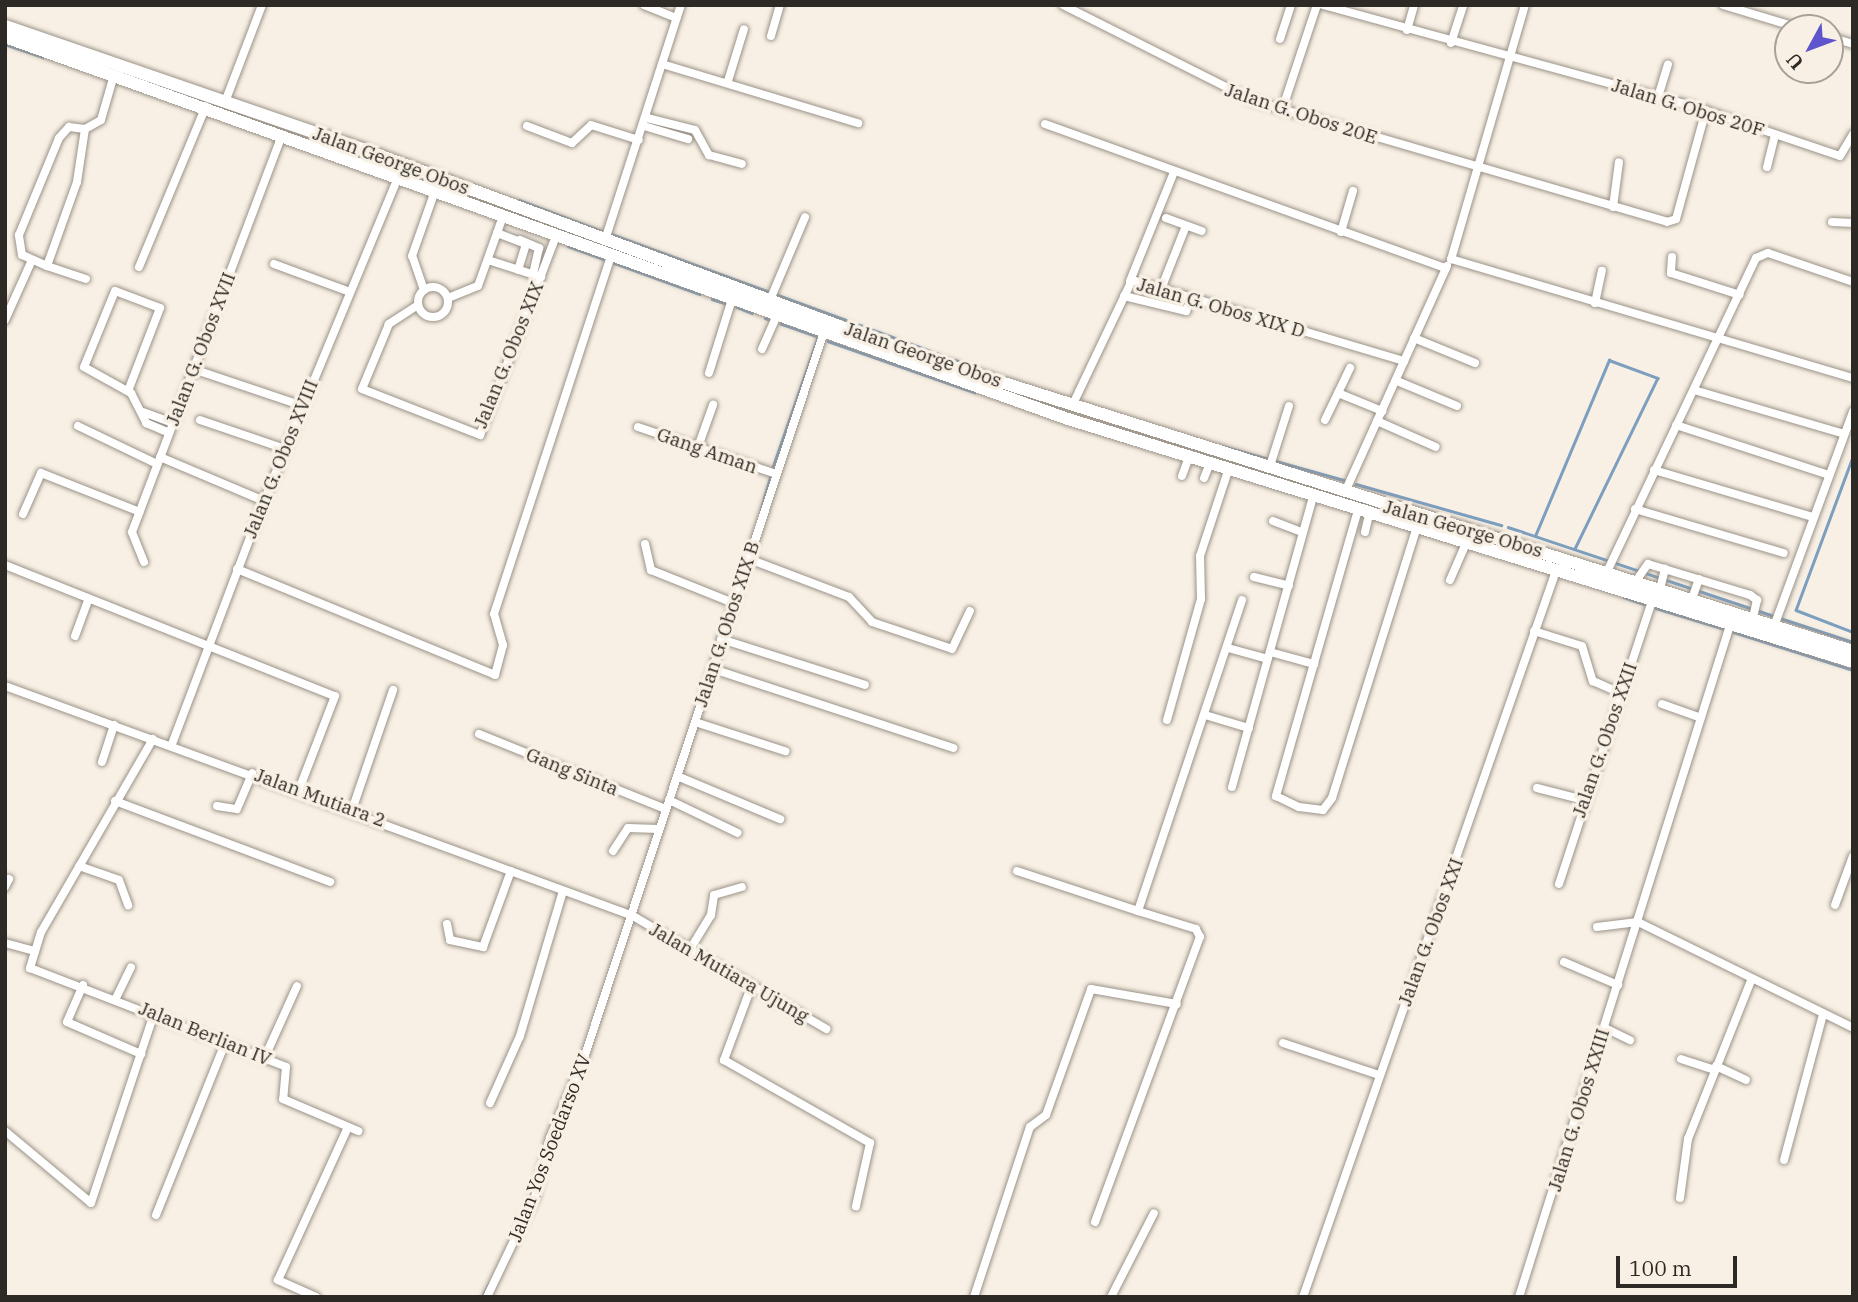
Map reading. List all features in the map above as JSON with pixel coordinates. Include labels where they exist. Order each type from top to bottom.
[{"type":"main road","name":"Jalan George Obos","points":[[5,26],[225,102],[769,300],[1072,406],[1345,492],[1660,583],[1696,589],[1755,613],[1853,662]]},
{"type":"main road","name":"Jalan George Obos","points":[[5,37],[206,106],[398,177],[434,195],[503,216],[610,259],[778,315],[1068,419],[1190,454],[1313,496],[1558,568],[1607,568],[1638,576],[1660,583],[1731,622],[1775,623],[1853,652]]},
{"type":"street","points":[[225,102],[262,5]]},
{"type":"street","points":[[644,5],[677,18]]},
{"type":"street","points":[[605,240],[681,5]]},
{"type":"street","points":[[771,36],[780,5]]},
{"type":"street","name":"Jalan G. Obos 20E","points":[[1063,5],[1095,19],[1210,83],[1282,110],[1478,170],[1613,207],[1676,219],[1706,110]]},
{"type":"street","points":[[1280,38],[1291,5]]},
{"type":"street","points":[[1282,110],[1317,5]]},
{"type":"street","name":"Jalan G. Obos 20F","points":[[1324,5],[1451,43],[1706,110],[1842,156],[1853,134]]},
{"type":"street","points":[[1360,16],[1362,5]]},
{"type":"street","points":[[1407,30],[1414,5]]},
{"type":"street","points":[[1451,43],[1463,5]]},
{"type":"street","points":[[1345,492],[1451,259],[1525,5]]},
{"type":"street","points":[[1723,5],[1774,20]]},
{"type":"street","points":[[728,81],[744,29]]},
{"type":"street","points":[[662,64],[728,81],[858,123]]},
{"type":"street","points":[[1658,97],[1668,64]]},
{"type":"street","points":[[86,279],[32,260],[16,248],[34,195],[64,132],[85,129],[101,120],[114,75]]},
{"type":"street","points":[[139,267],[206,106]]},
{"type":"street","points":[[645,122],[688,139]]},
{"type":"street","points":[[645,122],[695,130],[707,153],[742,164]]},
{"type":"street","points":[[1045,124],[1446,268]]},
{"type":"street","points":[[527,126],[572,144],[591,125],[639,140]]},
{"type":"street","points":[[47,266],[77,182],[85,129]]},
{"type":"street","name":"Jalan G. Obos XVII","points":[[144,562],[132,538],[140,512],[282,135]]},
{"type":"street","points":[[1767,167],[1775,135]]},
{"type":"street","points":[[1613,207],[1619,162]]},
{"type":"street","points":[[1130,281],[1174,172]]},
{"type":"street","name":"Jalan G. Obos XVIII","points":[[172,744],[264,501],[398,177]]},
{"type":"street","points":[[1340,232],[1353,191]]},
{"type":"street","points":[[434,195],[412,256],[424,290],[418,305],[436,317],[448,298],[478,286],[503,216]]},
{"type":"street","points":[[769,300],[805,217]]},
{"type":"street","points":[[1166,218],[1202,231]]},
{"type":"street","points":[[1832,222],[1853,223]]},
{"type":"street","points":[[1161,289],[1186,226]]},
{"type":"street","points":[[488,260],[537,276],[540,248],[497,233]]},
{"type":"street","name":"Jalan G. Obos XIX","points":[[418,305],[389,324],[362,387],[480,435],[537,276],[555,239]]},
{"type":"street","points":[[518,270],[526,246],[520,240]]},
{"type":"street","points":[[1607,568],[1763,253],[1853,282]]},
{"type":"street","points":[[1672,257],[1671,273],[1740,295]]},
{"type":"street","points":[[237,569],[495,675],[503,645],[494,614],[610,259]]},
{"type":"street","points":[[1451,259],[1853,378]]},
{"type":"street","points":[[5,320],[32,260]]},
{"type":"street","points":[[274,264],[350,292]]},
{"type":"street","points":[[1595,303],[1602,271]]},
{"type":"street","name":"Jalan G. Obos XIX D","points":[[1072,406],[1130,281],[1404,361]]},
{"type":"street","points":[[424,290],[440,289],[448,298]]},
{"type":"street","points":[[128,391],[160,308],[117,291],[84,368],[128,391],[144,412],[148,425],[169,433]]},
{"type":"street","points":[[1124,296],[1186,311],[1191,300]]},
{"type":"street","points":[[709,373],[732,299]]},
{"type":"street","points":[[762,349],[778,315]]},
{"type":"street","name":"Jalan G. Obos XIX B","points":[[633,916],[721,639],[824,332]]},
{"type":"street","points":[[1414,338],[1475,363]]},
{"type":"street","points":[[1325,420],[1350,368]]},
{"type":"street","points":[[193,369],[303,406]]},
{"type":"street","points":[[1397,382],[1457,406]]},
{"type":"street","points":[[1694,390],[1844,434]]},
{"type":"street","points":[[1338,393],[1382,411]]},
{"type":"street","points":[[698,447],[713,405]]},
{"type":"street","points":[[1269,469],[1289,406]]},
{"type":"street","points":[[1775,623],[1853,411]]},
{"type":"street","points":[[144,412],[173,423]]},
{"type":"street","points":[[200,420],[285,449]]},
{"type":"street","points":[[1377,421],[1436,447]]},
{"type":"street","points":[[1676,425],[1829,475]]},
{"type":"street","points":[[78,426],[264,501]]},
{"type":"street","name":"Gang Aman","points":[[638,427],[776,474]]},
{"type":"street","points":[[1182,476],[1190,454]]},
{"type":"street","points":[[1204,478],[1211,461]]},
{"type":"street","points":[[1167,720],[1199,607],[1200,556],[1228,468]]},
{"type":"street","points":[[1654,470],[1813,517]]},
{"type":"street","points":[[23,514],[41,473],[140,512]]},
{"type":"street","points":[[1232,786],[1313,496]]},
{"type":"street","points":[[1635,509],[1784,553]]},
{"type":"street","points":[[1364,511],[1365,532]]},
{"type":"street","points":[[1364,511],[1314,664],[1276,796],[1317,811],[1332,798],[1417,527]]},
{"type":"street","points":[[1273,521],[1302,533]]},
{"type":"street","points":[[1450,580],[1467,541]]},
{"type":"street","points":[[645,544],[651,570],[733,603]]},
{"type":"street","points":[[749,559],[849,597],[872,622],[952,649],[970,611]]},
{"type":"street","points":[[1638,576],[1646,564],[1660,583],[1750,594],[1755,613]]},
{"type":"street","points":[[5,565],[335,696],[299,790]]},
{"type":"street","name":"Jalan G. Obos XXI","points":[[1303,1297],[1376,1074],[1486,783],[1534,631],[1558,568]]},
{"type":"street","points":[[1254,577],[1289,586]]},
{"type":"street","name":"Jalan G. Obos XXII","points":[[1559,884],[1584,800],[1660,583]]},
{"type":"street","points":[[75,636],[89,598]]},
{"type":"street","points":[[1138,911],[1228,648],[1241,600]]},
{"type":"street","name":"Jalan G. Obos XXIII","points":[[1519,1297],[1731,622]]},
{"type":"street","points":[[1534,631],[1582,646],[1593,681],[1620,693]]},
{"type":"street","points":[[721,639],[865,685]]},
{"type":"street","points":[[1228,648],[1314,664]]},
{"type":"street","points":[[713,669],[953,748]]},
{"type":"street","name":"Jalan Mutiara 2","points":[[5,685],[299,790],[511,871],[562,894],[633,916]]},
{"type":"street","points":[[352,810],[393,690]]},
{"type":"street","points":[[1661,704],[1701,718]]},
{"type":"street","points":[[1205,715],[1249,728]]},
{"type":"street","points":[[695,722],[785,751]]},
{"type":"street","points":[[102,762],[114,725]]},
{"type":"street","name":"Gang Sinta","points":[[479,734],[738,833]]},
{"type":"street","points":[[5,943],[34,951],[115,801],[153,739]]},
{"type":"street","points":[[217,806],[237,809],[252,773]]},
{"type":"street","points":[[677,776],[780,819]]},
{"type":"street","points":[[1537,788],[1584,800]]},
{"type":"street","points":[[115,801],[330,882]]},
{"type":"street","points":[[613,851],[628,828],[659,829]]},
{"type":"street","points":[[1835,905],[1853,856]]},
{"type":"street","points":[[79,866],[119,880],[128,905]]},
{"type":"street","points":[[447,923],[450,940],[483,947],[511,871]]},
{"type":"street","points":[[1017,871],[1200,933],[1177,1004],[1095,1222]]},
{"type":"street","points":[[689,951],[711,915],[714,895],[742,887]]},
{"type":"street","points":[[490,1103],[520,1036],[562,894]]},
{"type":"street","name":"Jalan Mutiara Ujung","points":[[633,916],[750,990],[826,1029]]},
{"type":"street","name":"Jalan Yos Soedarso XV","points":[[487,1297],[535,1196],[550,1138],[633,916]]},
{"type":"street","points":[[1597,927],[1638,922],[1751,981],[1853,1028]]},
{"type":"street","name":"Jalan Berlian IV","points":[[34,951],[30,968],[83,985],[288,1068],[284,1099],[358,1131]]},
{"type":"street","points":[[1564,962],[1618,985]]},
{"type":"street","points":[[116,998],[131,967]]},
{"type":"street","points":[[1680,1198],[1688,1139],[1751,981]]},
{"type":"street","points":[[83,985],[67,1022],[141,1054]]},
{"type":"street","points":[[264,1059],[298,986]]},
{"type":"street","points":[[974,1297],[1030,1127],[1042,1121],[1050,1106],[1091,989],[1177,1004]]},
{"type":"street","points":[[750,990],[724,1060],[868,1140],[873,1150],[856,1206]]},
{"type":"street","points":[[5,1131],[91,1203],[154,1014]]},
{"type":"street","points":[[1784,1160],[1823,1014]]},
{"type":"street","points":[[1605,1028],[1630,1040]]},
{"type":"street","points":[[156,1215],[225,1043]]},
{"type":"street","points":[[1283,1043],[1376,1074]]},
{"type":"street","points":[[1681,1059],[1746,1080]]},
{"type":"street","points":[[316,1297],[299,1293],[278,1280],[348,1127]]},
{"type":"street","points":[[1111,1297],[1154,1213]]},
{"type":"waterway","points":[[5,44],[43,57]]},
{"type":"waterway","points":[[519,200],[604,232]]},
{"type":"waterway","points":[[611,234],[979,369]]},
{"type":"waterway","points":[[568,246],[700,294]]},
{"type":"waterway","points":[[712,299],[724,303]]},
{"type":"waterway","points":[[737,307],[752,313]]},
{"type":"waterway","points":[[771,472],[818,337],[781,324]]},
{"type":"waterway","points":[[828,341],[974,392]]},
{"type":"waterway","points":[[1535,536],[1609,360],[1658,378],[1575,549]]},
{"type":"waterway","points":[[1222,446],[1344,480]]},
{"type":"waterway","points":[[1853,457],[1796,610],[1853,632]]},
{"type":"waterway","points":[[761,509],[771,475]]},
{"type":"waterway","points":[[1356,484],[1501,525]]},
{"type":"waterway","points":[[1508,527],[1774,616]]},
{"type":"waterway","points":[[731,599],[738,579]]},
{"type":"waterway","points":[[1624,597],[1644,604]]},
{"type":"waterway","points":[[1656,608],[1722,628]]},
{"type":"waterway","points":[[1780,618],[1853,642]]},
{"type":"waterway","points":[[1734,632],[1853,670]]},
{"type":"waterway","points":[[482,1297],[489,1284]]}]
